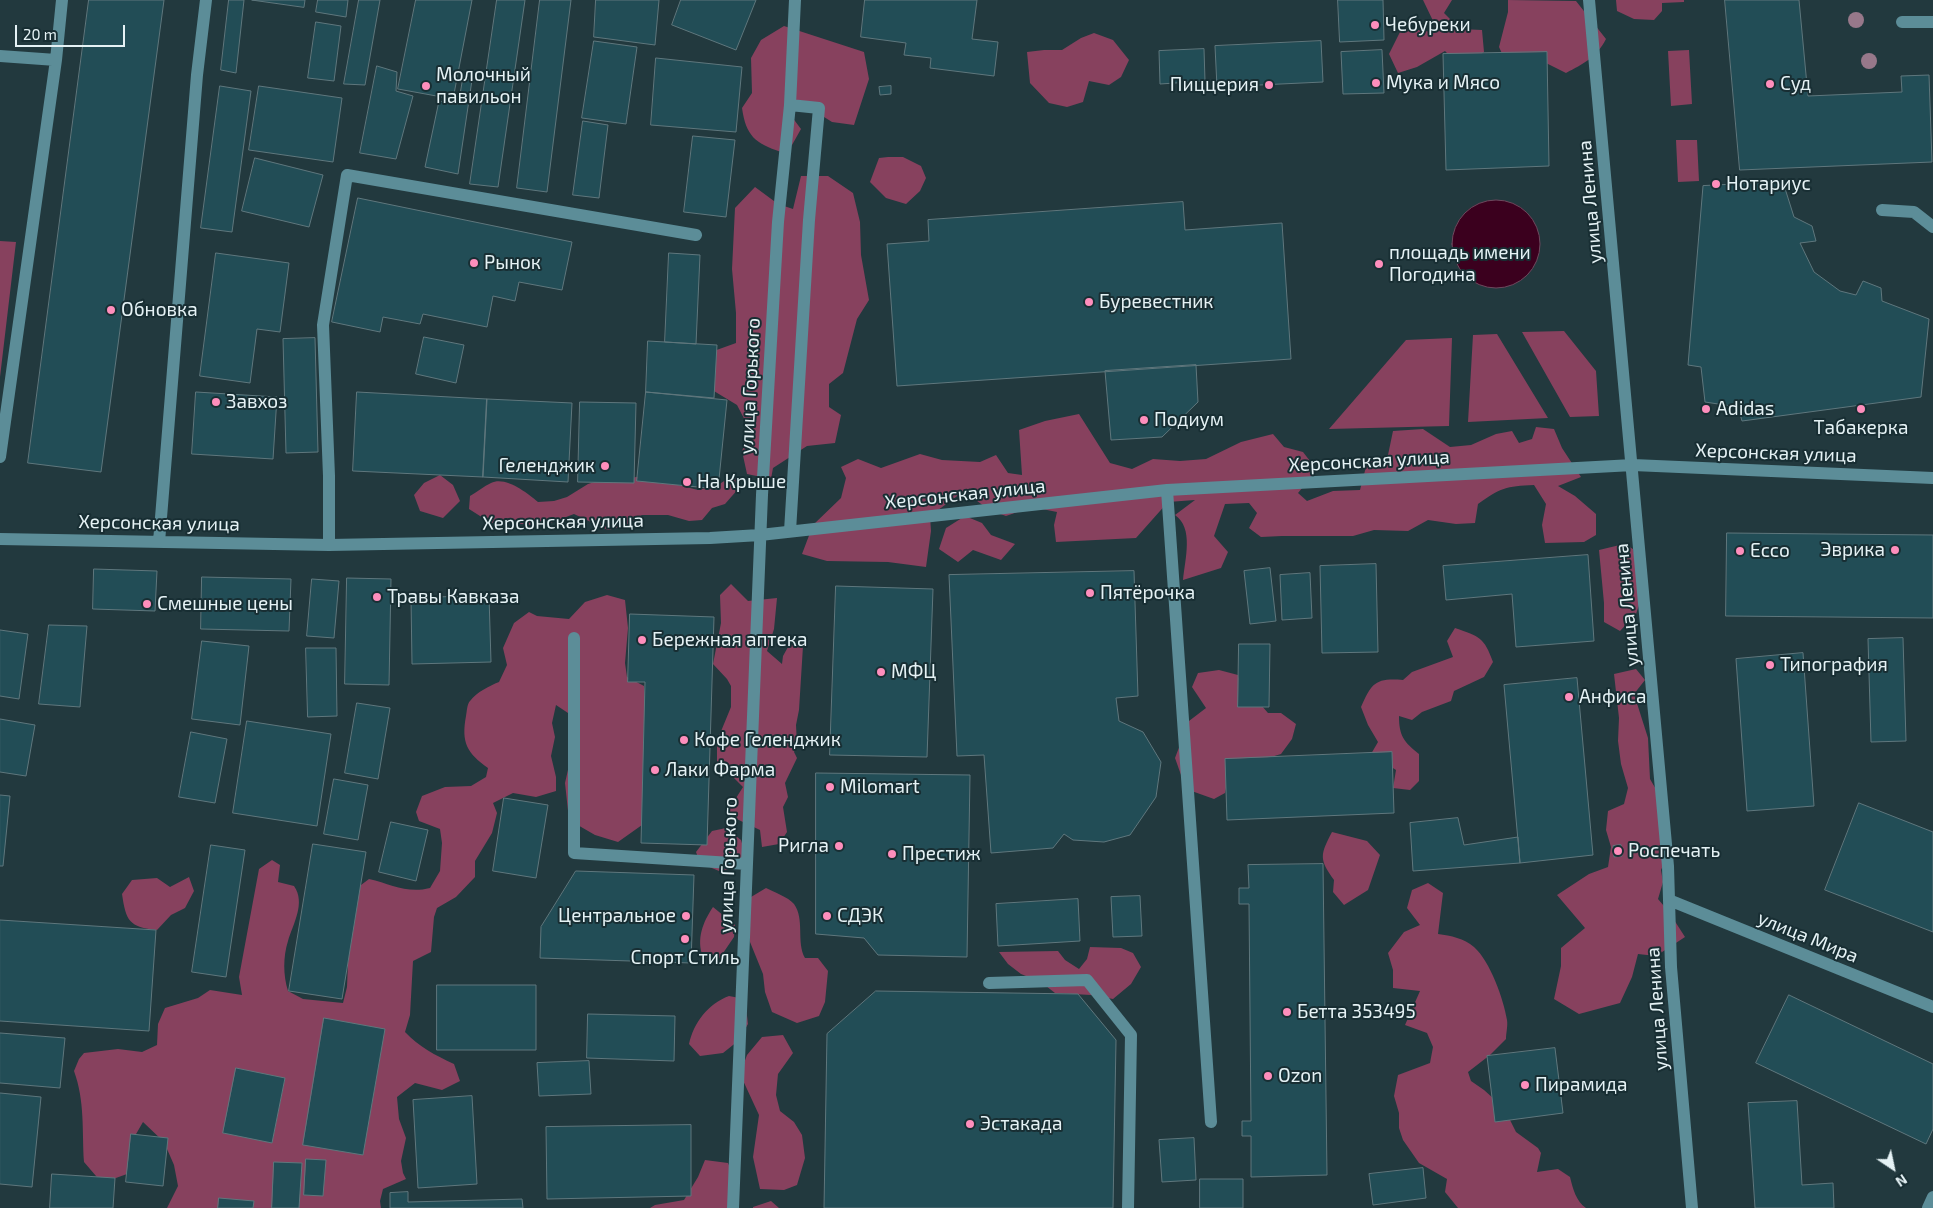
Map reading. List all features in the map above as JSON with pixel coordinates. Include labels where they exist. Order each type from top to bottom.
[{"type":"street","points":[[0,457],[56,60],[62,0]]},
{"type":"street","points":[[159,542],[196,84],[206,0]]},
{"type":"street","name":"улица Горького","points":[[733,1208],[760,535],[778,222],[790,105],[795,0]]},
{"type":"street","name":"улица Ленина","points":[[1590,0],[1667,856],[1671,967],[1692,1208]]},
{"type":"street","points":[[1902,22],[1933,22]]},
{"type":"street","points":[[0,56],[56,60]]},
{"type":"street","points":[[790,105],[819,108],[809,220],[790,532]]},
{"type":"street","points":[[329,545],[329,476],[323,325],[347,175],[696,235]]},
{"type":"street","points":[[1882,210],[1914,212],[1933,227]]},
{"type":"street","name":"Херсонская улица","points":[[0,539],[329,545],[710,538],[790,532],[1167,490],[1633,466],[1933,478]]},
{"type":"street","points":[[1167,490],[1211,1122]]},
{"type":"street","points":[[574,638],[574,853],[747,864]]},
{"type":"street","name":"улица Мира","points":[[1669,900],[1933,1007]]},
{"type":"street","points":[[989,983],[1087,980],[1131,1035],[1128,1208]]},
{"type":"street","points":[[1928,1208],[1933,1197]]},
{"type":"shaded area","points":[[1423,0],[1452,0],[1444,13],[1460,29],[1482,30],[1484,52],[1472,63],[1454,60],[1445,51],[1417,67],[1398,73],[1389,54],[1402,28],[1433,32],[1435,25]]},
{"type":"shaded area","points":[[1508,0],[1576,1],[1606,39],[1594,55],[1566,73],[1534,57],[1505,60],[1499,47],[1508,12]]},
{"type":"shaded area","points":[[1616,0],[1684,0],[1684,2],[1662,3],[1662,11],[1654,20],[1634,19],[1617,11]]},
{"type":"shaded area","points":[[784,26],[864,52],[869,79],[854,125],[832,122],[813,110],[795,107],[792,117],[801,129],[792,145],[781,152],[758,142],[753,137],[746,125],[742,108],[752,93],[751,58],[761,40]]},
{"type":"shaded area","points":[[1094,33],[1113,40],[1129,60],[1121,77],[1109,85],[1089,81],[1083,102],[1067,107],[1049,103],[1030,83],[1027,52],[1062,50],[1081,38]]},
{"type":"shaded area","points":[[1689,50],[1692,104],[1671,106],[1668,51]]},
{"type":"shaded area","points":[[1676,140],[1697,140],[1699,181],[1678,182]]},
{"type":"shaded area","points":[[903,157],[921,166],[926,178],[920,191],[906,204],[886,198],[870,182],[879,158]]},
{"type":"shaded area","points":[[801,176],[828,176],[853,193],[860,222],[861,255],[869,300],[857,319],[843,373],[829,384],[829,407],[841,415],[835,443],[807,446],[773,468],[771,479],[747,474],[742,451],[750,430],[737,405],[704,385],[711,352],[736,343],[736,313],[732,269],[735,208],[755,187],[778,204],[793,209]]},
{"type":"shaded area","points":[[1496,200],[1513,204],[1527,213],[1536,227],[1540,244],[1536,261],[1527,275],[1513,284],[1496,288],[1479,284],[1465,275],[1456,261],[1452,244],[1456,227],[1465,213],[1479,204]]},
{"type":"shaded area","points":[[0,241],[16,242],[0,377]]},
{"type":"shaded area","points":[[1564,331],[1596,371],[1599,416],[1570,417],[1522,332]]},
{"type":"shaded area","points":[[1497,334],[1548,418],[1468,422],[1473,335]]},
{"type":"shaded area","points":[[1452,338],[1449,426],[1329,429],[1406,340]]},
{"type":"shaded area","points":[[1079,414],[1110,463],[1132,469],[1153,459],[1180,461],[1206,459],[1241,442],[1273,434],[1284,447],[1303,452],[1317,470],[1298,493],[1307,501],[1333,491],[1360,490],[1367,463],[1388,455],[1393,431],[1423,429],[1450,447],[1471,445],[1496,434],[1512,431],[1519,443],[1532,439],[1536,427],[1554,429],[1562,448],[1581,477],[1558,486],[1575,496],[1596,514],[1596,535],[1584,542],[1545,543],[1542,525],[1546,504],[1534,485],[1510,487],[1492,494],[1478,504],[1475,523],[1456,524],[1428,520],[1408,531],[1374,530],[1353,536],[1261,537],[1249,528],[1257,513],[1249,503],[1225,504],[1214,536],[1228,552],[1221,568],[1183,580],[1187,544],[1185,528],[1175,515],[1195,500],[1168,502],[1136,538],[1056,542],[1054,525],[1057,512],[1032,507],[1006,516],[989,510],[964,491],[930,516],[931,531],[926,567],[888,562],[827,561],[802,554],[813,525],[841,498],[846,478],[841,467],[858,459],[881,468],[920,454],[942,460],[980,462],[996,455],[1008,473],[1022,475],[1019,430],[1045,421]]},
{"type":"shaded area","points":[[735,474],[739,488],[725,504],[712,508],[702,520],[689,521],[668,515],[642,515],[627,525],[608,530],[574,514],[550,523],[532,525],[502,522],[491,523],[469,509],[470,496],[488,484],[497,481],[516,486],[538,502],[554,501],[567,497],[588,484],[617,475],[630,478],[649,475],[658,483],[674,484],[698,490],[718,485]]},
{"type":"shaded area","points":[[440,475],[453,485],[460,501],[443,518],[420,511],[414,495],[424,483]]},
{"type":"shaded area","points":[[965,516],[982,523],[991,535],[1015,544],[1001,560],[973,550],[958,562],[939,549],[946,528]]},
{"type":"shaded area","points":[[1624,544],[1633,549],[1644,590],[1636,614],[1620,631],[1604,622],[1599,550]]},
{"type":"shaded area","points":[[731,584],[748,601],[777,598],[774,629],[767,651],[782,664],[783,656],[793,638],[803,646],[799,710],[796,725],[797,744],[794,752],[797,758],[785,783],[788,797],[783,807],[787,832],[779,844],[762,847],[760,830],[726,814],[743,787],[729,773],[717,767],[717,741],[731,707],[731,686],[713,664],[721,623],[720,595]]},
{"type":"shaded area","points":[[607,595],[625,600],[628,628],[625,663],[627,677],[644,686],[648,728],[642,825],[618,842],[595,835],[569,820],[565,783],[570,761],[568,713],[556,705],[552,723],[555,737],[551,756],[556,777],[556,791],[536,797],[513,793],[493,803],[497,813],[492,833],[475,861],[475,877],[456,897],[437,908],[434,917],[431,952],[413,961],[410,1015],[405,1032],[428,1050],[454,1064],[460,1081],[442,1090],[415,1083],[397,1097],[399,1119],[406,1138],[401,1161],[406,1179],[383,1189],[380,1201],[381,1208],[167,1208],[178,1186],[174,1165],[164,1142],[143,1122],[132,1141],[127,1174],[102,1183],[84,1162],[80,1094],[74,1071],[84,1053],[118,1049],[142,1052],[157,1045],[158,1024],[165,1008],[198,998],[210,990],[242,995],[239,977],[259,869],[272,860],[280,865],[278,882],[294,886],[299,899],[299,906],[284,960],[284,972],[288,991],[303,999],[343,1003],[347,987],[357,888],[369,879],[399,888],[422,890],[430,888],[440,871],[442,843],[440,829],[419,821],[416,812],[422,796],[445,787],[471,786],[486,777],[488,768],[470,752],[465,740],[467,708],[469,702],[476,695],[487,687],[499,682],[507,665],[503,648],[514,623],[529,612],[537,616],[569,619],[585,602]]},
{"type":"shaded area","points":[[1455,628],[1480,639],[1487,647],[1493,662],[1484,677],[1454,691],[1451,701],[1422,712],[1412,720],[1399,716],[1403,738],[1419,754],[1419,781],[1410,790],[1393,788],[1396,770],[1371,754],[1378,742],[1368,725],[1361,707],[1368,692],[1380,681],[1403,680],[1412,672],[1453,657],[1447,641]]},
{"type":"shaded area","points":[[1636,669],[1645,680],[1634,694],[1648,738],[1650,779],[1657,791],[1672,846],[1661,870],[1663,882],[1658,899],[1685,937],[1656,956],[1638,954],[1632,977],[1620,1003],[1579,1014],[1554,999],[1561,966],[1561,948],[1585,928],[1557,895],[1589,874],[1608,867],[1611,847],[1606,830],[1608,811],[1624,804],[1628,788],[1621,764],[1618,741],[1619,718],[1614,674]]},
{"type":"shaded area","points":[[1219,670],[1238,675],[1243,692],[1255,698],[1268,713],[1281,713],[1296,724],[1292,739],[1281,754],[1258,761],[1228,776],[1225,793],[1214,799],[1186,789],[1175,758],[1189,721],[1206,708],[1192,687],[1198,673]]},
{"type":"shaded area","points":[[726,828],[741,840],[745,853],[735,868],[719,871],[700,863],[696,852],[712,831]]},
{"type":"shaded area","points":[[1332,832],[1367,841],[1380,855],[1368,890],[1344,905],[1333,892],[1334,880],[1326,867],[1323,857],[1325,846]]},
{"type":"shaded area","points":[[189,877],[194,891],[185,908],[171,915],[157,930],[140,927],[130,921],[125,911],[122,894],[132,880],[157,878],[170,887]]},
{"type":"shaded area","points":[[1428,883],[1443,893],[1438,934],[1462,939],[1480,953],[1491,971],[1505,1012],[1507,1022],[1506,1039],[1490,1055],[1468,1072],[1471,1081],[1504,1108],[1516,1132],[1538,1148],[1541,1153],[1537,1172],[1558,1169],[1570,1177],[1577,1198],[1586,1208],[1458,1208],[1445,1192],[1447,1179],[1419,1163],[1403,1140],[1399,1128],[1399,1113],[1394,1096],[1398,1075],[1430,1063],[1433,1047],[1427,1033],[1405,1025],[1420,991],[1393,988],[1393,970],[1388,953],[1404,932],[1420,925],[1407,908],[1412,890]]},
{"type":"shaded area","points":[[766,888],[785,897],[794,904],[799,917],[802,952],[805,958],[818,958],[828,971],[825,1002],[819,1016],[797,1023],[772,1012],[765,992],[763,974],[750,942],[748,925],[751,897]]},
{"type":"shaded area","points":[[713,907],[735,925],[734,937],[719,959],[703,957],[700,944],[700,937],[706,919]]},
{"type":"shaded area","points":[[1090,947],[1121,948],[1133,953],[1141,967],[1131,984],[1113,999],[1091,995],[1055,993],[1041,982],[1021,974],[1008,964],[999,952],[1058,951],[1065,960],[1079,969],[1087,959]]},
{"type":"shaded area","points":[[729,996],[745,999],[748,1024],[738,1041],[723,1053],[700,1056],[689,1044],[694,1028],[708,1009],[721,999]]},
{"type":"shaded area","points":[[783,1035],[793,1053],[778,1074],[776,1095],[780,1111],[794,1122],[802,1135],[805,1158],[797,1185],[784,1190],[760,1189],[753,1157],[759,1115],[740,1074],[747,1055],[762,1037]]},
{"type":"shaded area","points":[[705,1160],[728,1163],[737,1185],[735,1208],[650,1208],[655,1205],[684,1200],[698,1177]]},
{"type":"shaded area","points":[[771,1201],[779,1208],[753,1208],[753,1207]]},
{"type":"building","points":[[89,0],[164,0],[101,472],[28,463]]},
{"type":"building","points":[[229,0],[244,0],[236,73],[221,70]]},
{"type":"building","points":[[252,0],[305,0],[304,7]]},
{"type":"building","points":[[318,0],[348,0],[346,17],[316,12]]},
{"type":"building","points":[[359,0],[380,0],[365,85],[344,84]]},
{"type":"building","points":[[416,0],[472,0],[453,99],[398,89]]},
{"type":"building","points":[[497,0],[525,0],[498,187],[470,184]]},
{"type":"building","points":[[540,0],[571,0],[547,192],[517,188]]},
{"type":"building","points":[[596,0],[659,0],[655,45],[594,37]]},
{"type":"building","points":[[681,0],[756,0],[736,50],[672,25]]},
{"type":"building","points":[[865,0],[977,0],[972,39],[998,42],[994,76],[930,68],[931,58],[904,55],[906,43],[861,37]]},
{"type":"building","points":[[1338,0],[1383,0],[1384,40],[1340,42]]},
{"type":"building","name":"Суд","points":[[1725,0],[1799,0],[1808,96],[1902,92],[1901,76],[1929,75],[1932,162],[1740,170]]},
{"type":"building","points":[[316,22],[341,26],[334,81],[308,78]]},
{"type":"building","points":[[594,41],[637,47],[626,124],[582,118]]},
{"type":"building","points":[[1321,41],[1323,82],[1217,87],[1215,46]]},
{"type":"building","points":[[1204,49],[1205,81],[1160,84],[1159,51]]},
{"type":"building","points":[[1382,50],[1384,93],[1343,94],[1341,52]]},
{"type":"building","points":[[1547,52],[1549,166],[1446,170],[1443,54]]},
{"type":"building","points":[[656,58],[742,67],[736,132],[651,125]]},
{"type":"building","points":[[377,66],[397,72],[396,91],[413,96],[396,159],[360,153]]},
{"type":"building","points":[[463,79],[472,80],[458,174],[425,167],[439,101],[458,104]]},
{"type":"building","points":[[220,86],[251,91],[232,232],[201,228]]},
{"type":"building","points":[[259,86],[342,98],[333,162],[249,150]]},
{"type":"building","points":[[891,86],[891,94],[880,95],[879,87]]},
{"type":"building","points":[[583,121],[608,125],[599,198],[573,195]]},
{"type":"building","points":[[693,136],[735,140],[726,217],[684,212]]},
{"type":"building","points":[[255,158],[323,175],[309,227],[242,211]]},
{"type":"building","points":[[1783,182],[1794,217],[1812,226],[1816,241],[1800,243],[1814,272],[1840,291],[1856,295],[1863,281],[1881,288],[1882,301],[1929,319],[1921,397],[1742,421],[1738,407],[1705,402],[1701,367],[1688,365],[1703,186]]},
{"type":"building","points":[[358,198],[572,242],[562,290],[519,282],[515,301],[493,296],[487,327],[423,314],[420,324],[383,317],[380,332],[332,322]]},
{"type":"building","name":"Буревестник","points":[[1183,202],[1185,230],[1282,223],[1291,359],[897,386],[887,244],[929,241],[928,220]]},
{"type":"building","points":[[216,253],[289,263],[280,332],[257,329],[250,383],[200,376]]},
{"type":"building","points":[[669,253],[700,255],[696,344],[665,342]]},
{"type":"building","points":[[424,337],[464,345],[456,383],[416,374]]},
{"type":"building","points":[[315,338],[318,452],[286,453],[283,339]]},
{"type":"building","points":[[648,341],[717,345],[714,398],[646,392]]},
{"type":"building","name":"Подиум","points":[[1196,365],[1198,402],[1162,437],[1111,440],[1105,371]]},
{"type":"building","points":[[196,392],[277,397],[273,459],[192,454]]},
{"type":"building","points":[[357,392],[487,399],[483,477],[353,471]]},
{"type":"building","points":[[646,392],[727,400],[718,489],[637,481]]},
{"type":"building","points":[[487,399],[572,403],[568,482],[483,477]]},
{"type":"building","points":[[580,402],[636,403],[634,483],[578,482]]},
{"type":"building","points":[[1727,533],[1933,535],[1933,618],[1726,616]]},
{"type":"building","points":[[1588,555],[1594,641],[1516,647],[1512,594],[1446,600],[1443,566]]},
{"type":"building","points":[[1376,564],[1378,652],[1322,653],[1320,566]]},
{"type":"building","points":[[1270,568],[1276,621],[1250,624],[1244,571]]},
{"type":"building","points":[[94,569],[157,571],[155,611],[93,609]]},
{"type":"building","points":[[1134,571],[1138,696],[1116,698],[1119,721],[1143,732],[1161,762],[1156,797],[1130,835],[1104,842],[1073,840],[1064,834],[1053,848],[991,853],[984,755],[957,756],[949,575]]},
{"type":"building","points":[[1310,573],[1312,618],[1282,620],[1280,575]]},
{"type":"building","points":[[202,577],[291,579],[289,631],[201,629]]},
{"type":"building","points":[[347,578],[391,579],[389,685],[345,684]]},
{"type":"building","points":[[312,579],[339,581],[334,638],[307,636]]},
{"type":"building","name":"МФЦ","points":[[836,586],[933,589],[927,757],[830,755]]},
{"type":"building","points":[[489,596],[491,662],[412,664],[411,598]]},
{"type":"building","points":[[630,614],[714,617],[707,845],[641,843],[645,682],[628,682]]},
{"type":"building","points":[[49,625],[87,626],[80,707],[39,704]]},
{"type":"building","points":[[0,630],[28,634],[19,699],[0,696]]},
{"type":"building","points":[[1903,638],[1906,741],[1871,742],[1868,639]]},
{"type":"building","points":[[202,641],[249,646],[240,725],[192,719]]},
{"type":"building","points":[[1239,644],[1270,644],[1269,707],[1238,707]]},
{"type":"building","points":[[306,648],[336,648],[337,716],[308,717]]},
{"type":"building","points":[[1803,653],[1814,806],[1747,811],[1736,659]]},
{"type":"building","points":[[1577,678],[1593,855],[1520,863],[1504,685]]},
{"type":"building","points":[[357,703],[390,708],[378,779],[345,773]]},
{"type":"building","points":[[0,719],[35,725],[26,776],[0,772]]},
{"type":"building","points":[[247,721],[331,734],[317,826],[233,813]]},
{"type":"building","points":[[191,732],[227,739],[215,803],[179,797]]},
{"type":"building","points":[[1392,752],[1394,813],[1227,820],[1225,759]]},
{"type":"building","name":"Престиж","points":[[816,773],[970,775],[967,957],[878,955],[864,938],[816,934]]},
{"type":"building","points":[[334,779],[368,785],[358,840],[324,834]]},
{"type":"building","points":[[0,795],[10,796],[3,866],[0,866]]},
{"type":"building","points":[[504,798],[548,805],[536,878],[493,871]]},
{"type":"building","points":[[1859,803],[1933,832],[1933,932],[1825,890]]},
{"type":"building","points":[[1458,818],[1464,845],[1518,837],[1520,863],[1413,871],[1410,823]]},
{"type":"building","points":[[391,822],[428,830],[416,881],[379,872]]},
{"type":"building","points":[[313,844],[366,852],[342,999],[289,991]]},
{"type":"building","points":[[211,845],[245,850],[226,977],[192,972]]},
{"type":"building","name":"Роспечать","points":[[1621,845],[1622,856],[1614,857],[1613,846]]},
{"type":"building","name":"Бетта 353495","points":[[1323,864],[1327,1175],[1251,1177],[1251,1136],[1242,1136],[1242,1121],[1251,1121],[1249,904],[1239,904],[1239,888],[1249,888],[1248,865]]},
{"type":"building","points":[[576,871],[694,875],[691,963],[540,958],[541,927]]},
{"type":"building","points":[[1140,896],[1142,936],[1113,937],[1111,897]]},
{"type":"building","points":[[1078,899],[1080,941],[998,946],[996,904]]},
{"type":"building","points":[[0,920],[156,930],[149,1031],[0,1021]]},
{"type":"building","points":[[437,985],[536,985],[536,1050],[437,1050]]},
{"type":"building","name":"Эстакада","points":[[876,991],[1078,994],[1116,1040],[1113,1208],[824,1208],[827,1034]]},
{"type":"building","points":[[1789,995],[1933,1064],[1933,1129],[1926,1144],[1756,1063]]},
{"type":"building","points":[[588,1014],[675,1016],[674,1061],[587,1058]]},
{"type":"building","points":[[324,1018],[385,1029],[363,1155],[303,1145]]},
{"type":"building","points":[[0,1033],[65,1038],[60,1088],[0,1083]]},
{"type":"building","name":"Пирамида","points":[[1555,1048],[1563,1113],[1495,1122],[1487,1056]]},
{"type":"building","points":[[589,1061],[591,1094],[539,1096],[537,1063]]},
{"type":"building","points":[[236,1068],[285,1078],[272,1143],[223,1133]]},
{"type":"building","points":[[0,1093],[41,1097],[32,1187],[0,1184]]},
{"type":"building","points":[[472,1096],[477,1184],[418,1188],[413,1100]]},
{"type":"building","points":[[1797,1101],[1802,1185],[1833,1183],[1834,1208],[1755,1208],[1748,1103]]},
{"type":"building","points":[[691,1125],[691,1196],[547,1199],[546,1127]]},
{"type":"building","points":[[131,1134],[168,1138],[163,1186],[126,1182]]},
{"type":"building","points":[[1194,1138],[1196,1180],[1162,1182],[1159,1140]]},
{"type":"building","points":[[306,1159],[326,1160],[323,1196],[304,1195]]},
{"type":"building","points":[[274,1162],[302,1163],[299,1208],[272,1208]]},
{"type":"building","points":[[1423,1168],[1426,1198],[1373,1205],[1369,1174]]},
{"type":"building","points":[[52,1174],[115,1178],[113,1208],[50,1208]]},
{"type":"building","points":[[1200,1179],[1243,1179],[1243,1208],[1200,1208]]},
{"type":"building","points":[[408,1192],[408,1202],[522,1199],[523,1208],[390,1208],[390,1193]]},
{"type":"building","points":[[219,1198],[254,1201],[253,1208],[218,1208]]},
{"type":"place","name":"Чебуреки","points":[[1375,25]]},
{"type":"place","name":"Мука и Мясо","points":[[1376,83]]},
{"type":"place","name":"Суд","points":[[1770,84]]},
{"type":"place","name":"Пиццерия","points":[[1269,85]]},
{"type":"place","name":"Молочный павильон","points":[[426,86]]},
{"type":"place","name":"Нотариус","points":[[1716,184]]},
{"type":"place","name":"Рынок","points":[[474,263]]},
{"type":"place","name":"площадь имени Погодина","points":[[1379,264]]},
{"type":"place","name":"Буревестник","points":[[1089,302]]},
{"type":"place","name":"Обновка","points":[[111,310]]},
{"type":"place","name":"Завхоз","points":[[216,402]]},
{"type":"place","name":"Adidas","points":[[1706,409]]},
{"type":"place","name":"Табакерка","points":[[1861,409]]},
{"type":"place","name":"Подиум","points":[[1144,420]]},
{"type":"place","name":"Геленджик","points":[[605,466]]},
{"type":"place","name":"На Крыше","points":[[687,482]]},
{"type":"place","name":"Эврика","points":[[1895,550]]},
{"type":"place","name":"Ecco","points":[[1740,551]]},
{"type":"place","name":"Пятёрочка","points":[[1090,593]]},
{"type":"place","name":"Травы Кавказа","points":[[377,597]]},
{"type":"place","name":"Смешные цены","points":[[147,604]]},
{"type":"place","name":"Бережная аптека","points":[[642,640]]},
{"type":"place","name":"Типография","points":[[1770,665]]},
{"type":"place","name":"МФЦ","points":[[881,672]]},
{"type":"place","name":"Анфиса","points":[[1569,697]]},
{"type":"place","name":"Кофе Геленджик","points":[[684,740]]},
{"type":"place","name":"Лаки Фарма","points":[[655,770]]},
{"type":"place","name":"Milomart","points":[[830,787]]},
{"type":"place","name":"Ригла","points":[[839,846]]},
{"type":"place","name":"Роспечать","points":[[1618,851]]},
{"type":"place","name":"Престиж","points":[[892,854]]},
{"type":"place","name":"Центральное","points":[[686,916]]},
{"type":"place","name":"СДЭК","points":[[827,916]]},
{"type":"place","name":"Спорт Cтиль","points":[[685,939]]},
{"type":"place","name":"Бетта 353495","points":[[1287,1012]]},
{"type":"place","name":"Ozon","points":[[1268,1076]]},
{"type":"place","name":"Пирамида","points":[[1525,1085]]},
{"type":"place","name":"Эстакада","points":[[970,1124]]}]
